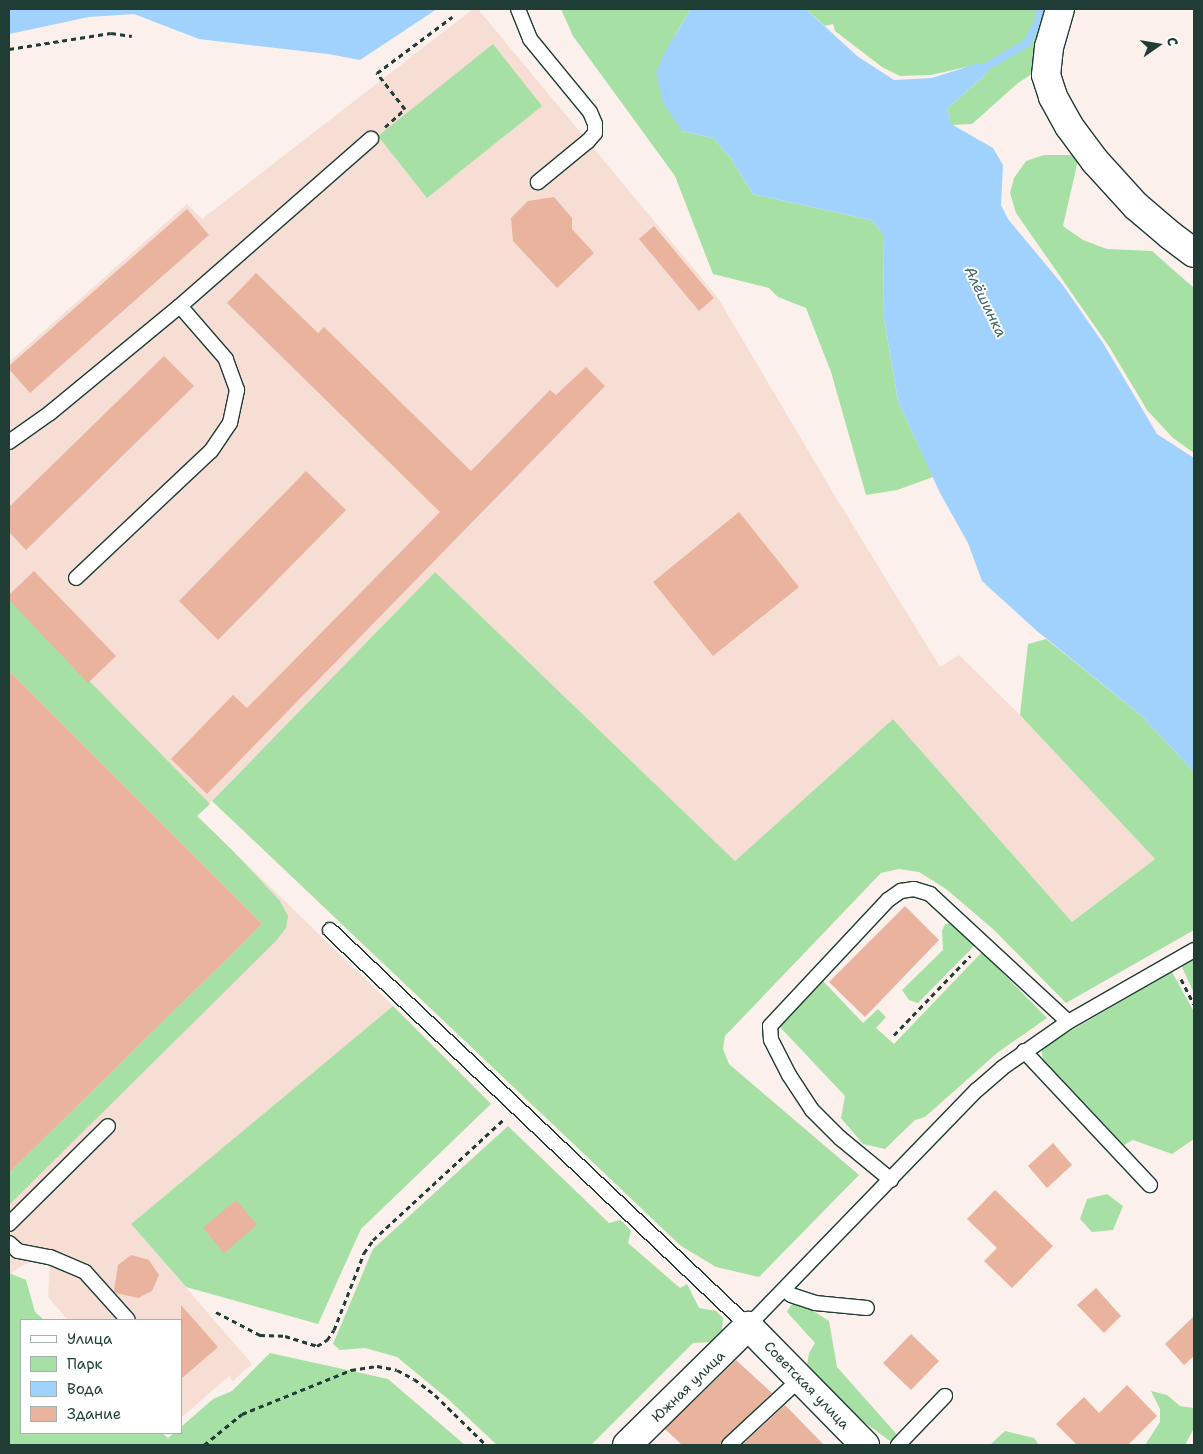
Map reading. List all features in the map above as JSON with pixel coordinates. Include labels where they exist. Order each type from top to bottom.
[{"type":"street","points":[[1060,9],[1049,47],[1046,75],[1053,97],[1069,126],[1095,161],[1136,206],[1194,253]]},
{"type":"street","name":"Советская улица","points":[[748,1326],[865,1445]]},
{"type":"street","name":"Южная улица","points":[[627,1445],[748,1326]]},
{"type":"lane","points":[[518,9],[530,39],[590,112],[595,124],[596,133],[538,182]]},
{"type":"lane","points":[[9,442],[50,413],[180,306],[371,139]]},
{"type":"lane","points":[[76,578],[211,451],[230,423],[237,390],[226,359],[180,306]]},
{"type":"lane","points":[[892,1180],[840,1138],[812,1110],[789,1075],[771,1040],[770,1026],[888,900],[901,890],[914,889],[930,894],[1068,1022]]},
{"type":"lane","points":[[330,930],[748,1326],[892,1180],[976,1090],[1024,1051],[1068,1022],[1194,950]]},
{"type":"lane","points":[[1024,1051],[1150,1185]]},
{"type":"lane","points":[[9,1224],[108,1126]]},
{"type":"lane","points":[[9,1242],[18,1251],[50,1257],[85,1272],[127,1319]]},
{"type":"lane","points":[[785,1289],[791,1295],[815,1303],[866,1308]]},
{"type":"lane","points":[[729,1445],[800,1379]]},
{"type":"lane","points":[[898,1445],[945,1396]]},
{"type":"path","points":[[371,139],[405,109],[377,73],[452,17]]},
{"type":"path","points":[[9,49],[111,33],[132,36]]},
{"type":"path","points":[[894,1035],[983,943]]},
{"type":"path","points":[[1173,963],[1194,1004]]},
{"type":"path","points":[[216,1312],[260,1335],[285,1336],[317,1346],[327,1340],[334,1330],[364,1253],[373,1240],[516,1107]]},
{"type":"path","points":[[204,1445],[242,1414],[351,1370],[377,1366],[397,1370],[414,1379],[435,1395],[486,1445]]},
{"type":"shaded area","points":[[473,9],[478,9],[718,298],[835,496],[940,667],[959,655],[1020,715],[1155,859],[1072,922],[893,719],[735,861],[435,572],[197,816],[393,1006],[131,1224],[252,1364],[233,1381],[229,1376],[182,1417],[182,1319],[67,1319],[48,1297],[51,1249],[9,1274],[9,362],[187,204],[202,219]]},
{"type":"green space","points":[[561,9],[691,9],[675,35],[682,131],[713,138],[730,157],[753,194],[871,220],[883,234],[884,318],[898,401],[933,477],[897,490],[866,495],[831,372],[806,308],[778,297],[769,288],[713,274],[675,176],[573,36]]},
{"type":"green space","points":[[806,9],[1047,9],[1038,70],[1018,83],[972,124],[951,125],[947,109],[986,74],[987,67],[979,64],[931,75],[900,76],[882,67],[835,31],[833,24],[825,26]]},
{"type":"green space","points":[[493,44],[542,106],[427,198],[378,136]]},
{"type":"green space","points":[[1044,155],[1071,155],[1078,160],[1063,226],[1083,240],[1107,249],[1152,251],[1194,288],[1194,453],[1173,438],[1147,410],[1110,348],[1016,213],[1010,193],[1014,178],[1026,161]]},
{"type":"green space","points":[[435,572],[735,861],[893,719],[1072,922],[1155,859],[1020,715],[1028,644],[1046,639],[1143,717],[1194,772],[1194,930],[1066,1003],[993,929],[946,889],[919,872],[899,869],[881,873],[725,1036],[723,1049],[729,1064],[859,1175],[759,1277],[716,1267],[681,1246],[212,801]]},
{"type":"green space","points":[[9,599],[210,804],[197,816],[280,901],[288,916],[286,928],[276,941],[9,1205],[9,1173],[262,924],[9,671]]},
{"type":"green space","points":[[952,923],[975,945],[918,1003],[909,1000],[902,990],[943,950],[942,931],[945,924]]},
{"type":"green space","points":[[982,952],[1047,1018],[997,1053],[925,1117],[915,1120],[885,1149],[863,1144],[841,1118],[845,1096],[779,1026],[823,981],[863,1023],[878,1009],[886,1017],[876,1028],[894,1044]]},
{"type":"green space","points":[[1194,958],[1194,993],[1181,965]]},
{"type":"green space","points":[[1172,972],[1194,1012],[1194,1139],[1172,1154],[1133,1140],[1124,1145],[1043,1059],[1041,1048]]},
{"type":"green space","points":[[393,1006],[491,1104],[361,1229],[318,1324],[186,1287],[131,1224]]},
{"type":"green space","points":[[508,1126],[609,1223],[620,1220],[623,1222],[631,1231],[628,1243],[680,1288],[687,1284],[699,1308],[716,1311],[723,1318],[722,1331],[713,1342],[693,1343],[591,1445],[497,1445],[448,1399],[397,1357],[365,1348],[340,1350],[333,1344],[373,1249]]},
{"type":"green space","points":[[1107,1194],[1123,1206],[1113,1230],[1092,1232],[1080,1219],[1087,1199]]},
{"type":"green space","points":[[9,1273],[26,1280],[35,1312],[43,1319],[20,1319],[20,1434],[163,1434],[168,1438],[173,1434],[182,1434],[182,1426],[213,1399],[232,1391],[270,1353],[388,1379],[465,1445],[9,1445]]},
{"type":"green space","points":[[799,1302],[829,1321],[837,1367],[900,1438],[890,1441],[831,1398],[813,1377],[807,1366],[809,1353],[815,1343],[787,1312],[791,1305]]},
{"type":"green space","points":[[1151,1391],[1167,1395],[1180,1406],[1194,1408],[1194,1428],[1185,1445],[1145,1445],[1160,1422],[1160,1409]]},
{"type":"green space","points":[[1005,1431],[1034,1438],[1039,1445],[990,1445]]},
{"type":"water","points":[[9,9],[437,9],[360,60],[328,54],[199,39],[134,14],[89,17],[9,34]]},
{"type":"water","points":[[691,9],[806,9],[857,56],[894,80],[932,78],[979,63],[987,67],[986,74],[947,109],[951,124],[993,148],[1003,165],[1001,205],[1008,219],[1062,284],[1103,343],[1157,434],[1194,458],[1194,772],[1143,717],[1037,631],[982,581],[968,543],[940,493],[898,401],[884,318],[883,234],[871,220],[753,194],[730,157],[713,138],[682,131],[663,103],[656,72],[666,50]]},
{"type":"building","points":[[554,197],[572,218],[572,229],[594,253],[557,288],[513,241],[511,218],[528,201]]},
{"type":"building","points":[[187,209],[209,235],[30,393],[9,369],[9,366]]},
{"type":"building","points":[[654,226],[714,298],[699,311],[639,239]]},
{"type":"building","points":[[256,273],[318,333],[324,327],[471,471],[550,390],[556,395],[586,367],[605,386],[207,794],[171,759],[233,695],[247,708],[440,512],[227,303]]},
{"type":"building","points":[[164,356],[194,386],[26,550],[9,532],[9,507]]},
{"type":"building","points":[[306,471],[346,510],[218,640],[179,601]]},
{"type":"building","points":[[739,512],[799,587],[713,656],[653,582]]},
{"type":"building","points":[[34,571],[116,656],[88,683],[9,600],[9,595]]},
{"type":"building","points":[[9,671],[262,924],[9,1173]]},
{"type":"building","points":[[905,906],[939,940],[865,1017],[829,982]]},
{"type":"building","points":[[1053,1143],[1072,1165],[1047,1188],[1028,1166]]},
{"type":"building","points":[[995,1190],[1053,1246],[1012,1288],[984,1261],[997,1248],[967,1219]]},
{"type":"building","points":[[236,1200],[257,1225],[224,1253],[203,1228]]},
{"type":"building","points":[[131,1255],[149,1260],[159,1275],[152,1291],[138,1298],[114,1291],[118,1265]]},
{"type":"building","points":[[1096,1288],[1121,1316],[1104,1333],[1077,1305]]},
{"type":"building","points":[[181,1305],[218,1347],[182,1378],[182,1319]]},
{"type":"building","points":[[1194,1316],[1194,1356],[1184,1365],[1165,1344]]},
{"type":"building","points":[[911,1334],[939,1361],[911,1390],[883,1363]]},
{"type":"building","points":[[736,1360],[772,1393],[719,1445],[682,1445],[665,1429]]},
{"type":"building","points":[[1127,1385],[1157,1416],[1128,1445],[1077,1445],[1056,1424],[1084,1397],[1099,1413]]},
{"type":"building","points":[[785,1405],[824,1445],[742,1445]]},
{"type":"waterway","name":"Алёшинка","points":[[979,71],[1027,43],[1040,18],[1039,9]]}]
